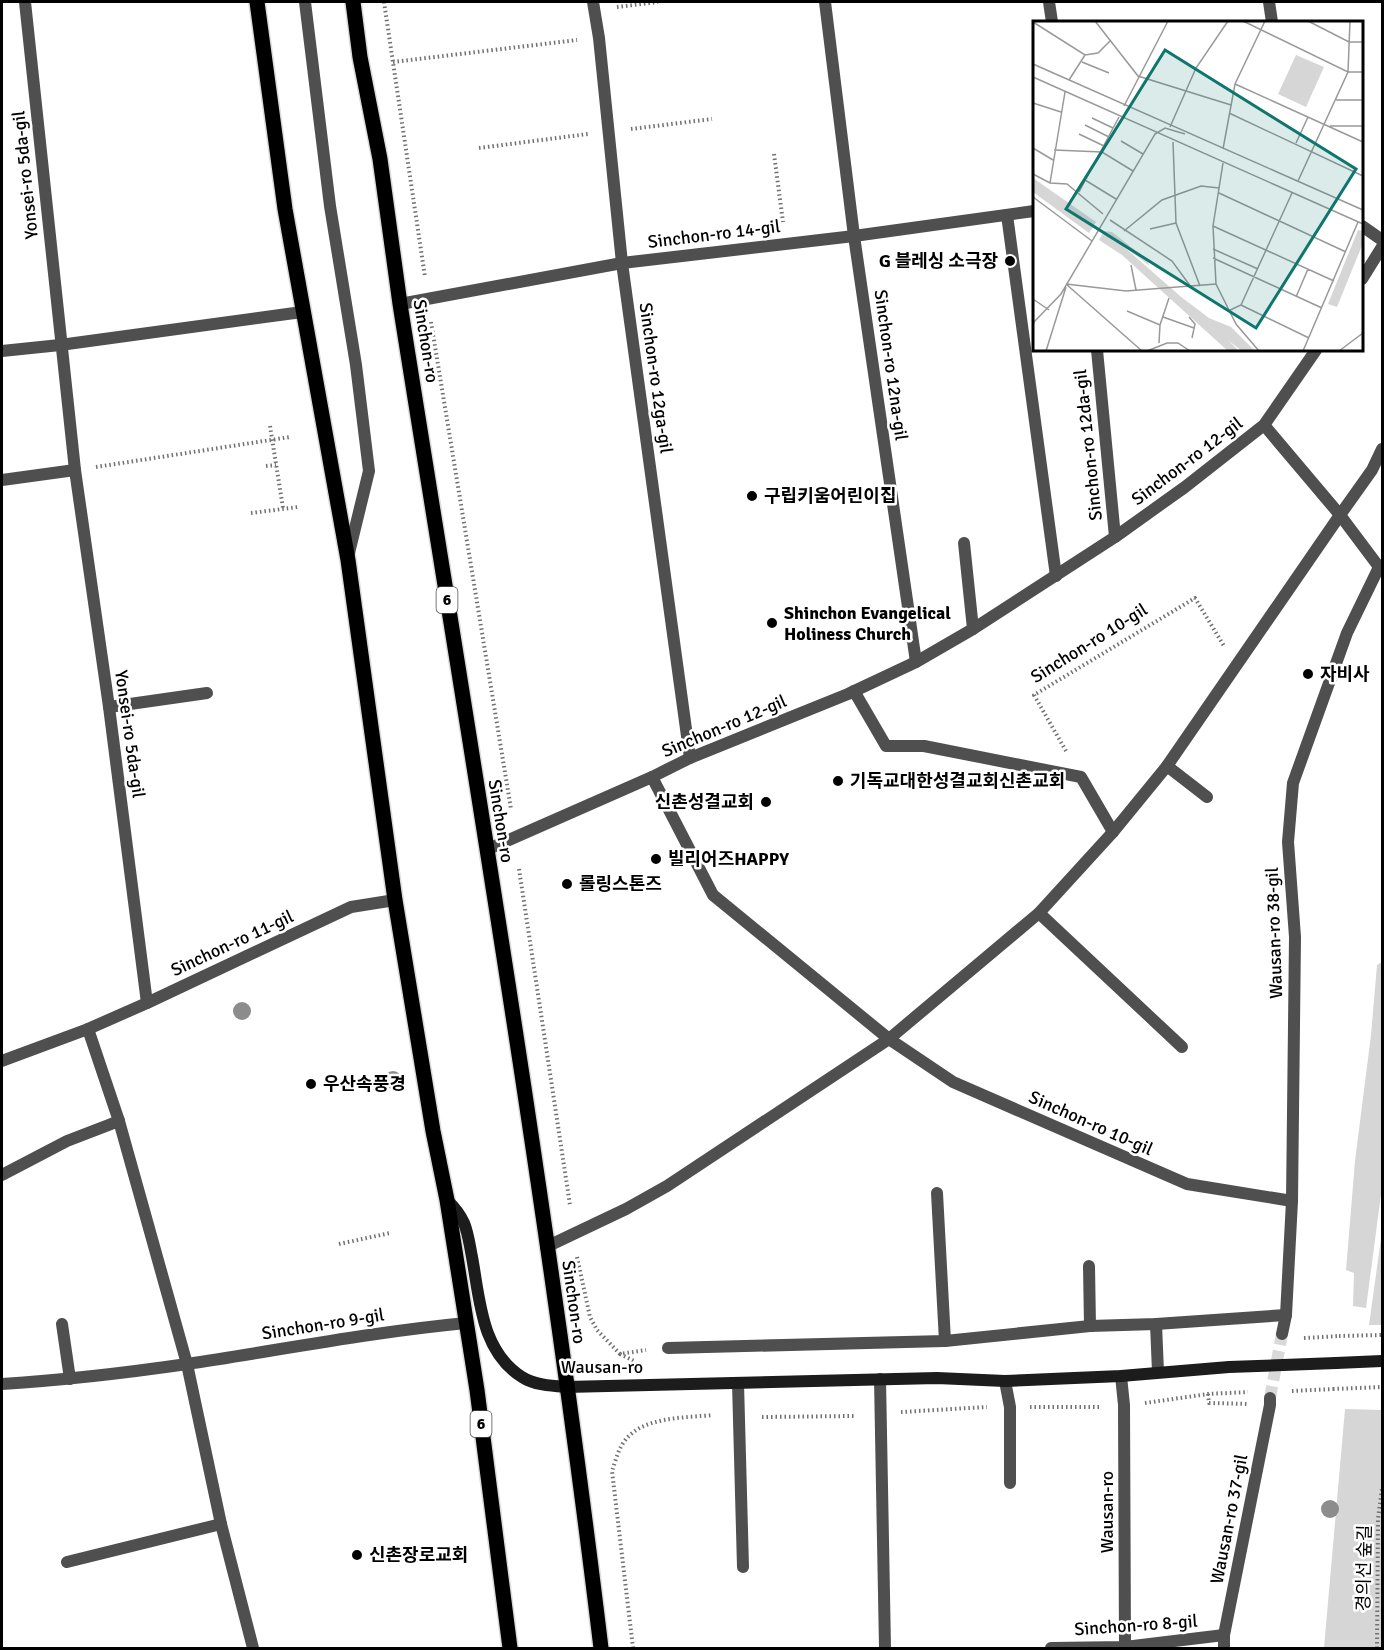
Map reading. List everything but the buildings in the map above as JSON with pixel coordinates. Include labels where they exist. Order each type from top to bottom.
[{"type":"main road","name":"6","points":[[256,2],[285,209],[348,560],[395,900],[477,1390],[510,1648]]},
{"type":"main road","name":"Sinchon-ro","points":[[353,2],[360,57],[380,159],[400,304],[546,1247],[584,1506],[601,1648]]},
{"type":"street","name":"Yonsei-ro 5da-gil","points":[[25,2],[75,470],[109,707],[147,1003]]},
{"type":"street","points":[[305,2],[330,206],[356,365],[369,471],[348,560]]},
{"type":"street","name":"Sinchon-ro 12na-gil","points":[[825,2],[854,236],[916,662]]},
{"type":"street","points":[[1049,2],[1052,21]]},
{"type":"street","points":[[1269,2],[1272,21]]},
{"type":"street","name":"Sinchon-ro 12ga-gil","points":[[593,6],[599,38],[622,263],[690,758]]},
{"type":"street","name":"Sinchon-ro 14-gil","points":[[400,304],[622,263],[854,236],[1033,211]]},
{"type":"street","points":[[1007,215],[1056,576]]},
{"type":"street","points":[[1363,227],[1383,240]]},
{"type":"street","points":[[1363,277],[1383,247]]},
{"type":"street","points":[[2,351],[302,312]]},
{"type":"street","name":"Sinchon-ro 12da-gil","points":[[1096,351],[1115,537]]},
{"type":"street","name":"Sinchon-ro 12-gil","points":[[486,850],[690,758],[854,691],[916,662],[973,629],[1115,537],[1185,487],[1264,425],[1315,351]]},
{"type":"street","points":[[1264,425],[1340,515],[1381,569]]},
{"type":"street","points":[[546,1247],[626,1209],[667,1186],[889,1039],[1039,912],[1113,832],[1167,766],[1372,470],[1383,449]]},
{"type":"street","points":[[2,480],[75,470]]},
{"type":"street","points":[[964,543],[973,629]]},
{"type":"street","name":"Wausan-ro 38-gil","points":[[1286,1315],[1292,1202],[1295,937],[1288,842],[1293,783],[1347,633],[1381,569]]},
{"type":"street","points":[[854,691],[886,746],[924,746],[1081,777],[1113,832]]},
{"type":"street","points":[[109,707],[207,693]]},
{"type":"street","points":[[1167,766],[1207,797]]},
{"type":"street","name":"Sinchon-ro 10-gil","points":[[652,777],[713,895],[889,1039],[954,1082],[1187,1184],[1292,1202]]},
{"type":"street","name":"Sinchon-ro 11-gil","points":[[2,1061],[88,1029],[147,1003],[351,907],[395,900]]},
{"type":"street","points":[[1039,912],[1182,1047]]},
{"type":"street","points":[[88,1029],[119,1121],[187,1364],[221,1524],[253,1648]]},
{"type":"street","points":[[2,1174],[67,1141],[119,1121]]},
{"type":"street","points":[[937,1192],[945,1341]]},
{"type":"street","name":"Wausan-ro","points":[[447,1200],[458,1211],[466,1227],[484,1326],[493,1345],[504,1362],[522,1377],[542,1384],[566,1388],[937,1378],[1005,1381],[1383,1361]]},
{"type":"street","points":[[1089,1266],[1090,1326]]},
{"type":"street","points":[[668,1348],[945,1341],[1090,1326],[1286,1315],[1282,1334]]},
{"type":"street","name":"Sinchon-ro 9-gil","points":[[2,1384],[70,1379],[187,1364],[410,1328],[466,1323]]},
{"type":"street","points":[[62,1324],[70,1379]]},
{"type":"street","points":[[1156,1324],[1158,1372]]},
{"type":"street","name":"Wausan-ro","points":[[1121,1376],[1124,1405],[1125,1647]]},
{"type":"street","points":[[880,1379],[885,1648]]},
{"type":"street","points":[[1005,1381],[1010,1407],[1010,1483]]},
{"type":"street","points":[[738,1383],[743,1567]]},
{"type":"street","name":"Wausan-ro 37-gil","points":[[1224,1648],[1224,1635],[1270,1401]]},
{"type":"street","points":[[67,1562],[221,1524]]},
{"type":"street","name":"Sinchon-ro 8-gil","points":[[1051,1648],[1125,1647],[1224,1635]]},
{"type":"path","points":[[384,2],[426,282]]},
{"type":"path","points":[[593,6],[658,2]]},
{"type":"path","points":[[393,62],[599,38]]},
{"type":"path","points":[[479,148],[712,119]]},
{"type":"path","points":[[774,154],[786,244]]},
{"type":"path","points":[[431,322],[511,808]]},
{"type":"path","points":[[270,426],[283,508]]},
{"type":"path","points":[[75,470],[290,437]]},
{"type":"path","points":[[266,466],[276,465]]},
{"type":"path","points":[[251,513],[298,507]]},
{"type":"path","name":"Sinchon-ro 10-gil","points":[[1081,777],[1034,695],[1195,598],[1236,667]]},
{"type":"path","points":[[519,869],[570,1205]]},
{"type":"path","points":[[339,1244],[390,1233]]},
{"type":"path","points":[[576,1250],[586,1304],[597,1330],[620,1354],[668,1348]]},
{"type":"path","points":[[1338,1336],[1383,1335]]},
{"type":"path","points":[[1333,1389],[1383,1387]]},
{"type":"path","points":[[1134,1404],[1208,1394],[1209,1403],[1270,1401]]},
{"type":"path","points":[[898,1412],[993,1407]]},
{"type":"path","points":[[1027,1407],[1111,1407]]},
{"type":"path","points":[[633,1648],[612,1472],[622,1445],[630,1435],[657,1420],[713,1415]]},
{"type":"path","points":[[753,1417],[854,1416]]},
{"type":"path","name":"경의선 숲길","points":[[1377,1648],[1380,1574],[1378,1518],[1383,1488]]},
{"type":"shaded area","points":[[1382,962],[1382,1187],[1366,1308],[1353,1306],[1354,1273],[1346,1270],[1355,1161],[1371,1035],[1377,965]]},
{"type":"shaded area","points":[[1382,1231],[1382,1325],[1369,1325]]},
{"type":"shaded area","points":[[1345,1409],[1382,1410],[1382,1648],[1324,1648]]},
{"type":"tunnel","points":[[1270,1398],[1282,1334]]},
{"type":"place","name":"G 블레싱 소극장","points":[[1010,261]]},
{"type":"place","name":"구립키움어린이집","points":[[752,496]]},
{"type":"place","name":"Shinchon Evangelical Holiness Church","points":[[772,623]]},
{"type":"place","name":"자비사","points":[[1308,674]]},
{"type":"place","name":"기독교대한성결교회신촌교회","points":[[838,781]]},
{"type":"place","name":"신촌성결교회","points":[[766,802]]},
{"type":"place","name":"빌리어즈HAPPY","points":[[656,859]]},
{"type":"place","name":"롤링스톤즈","points":[[567,884]]},
{"type":"place","name":"우산속풍경","points":[[311,1084]]},
{"type":"place","name":"신촌장로교회","points":[[357,1555]]}]
